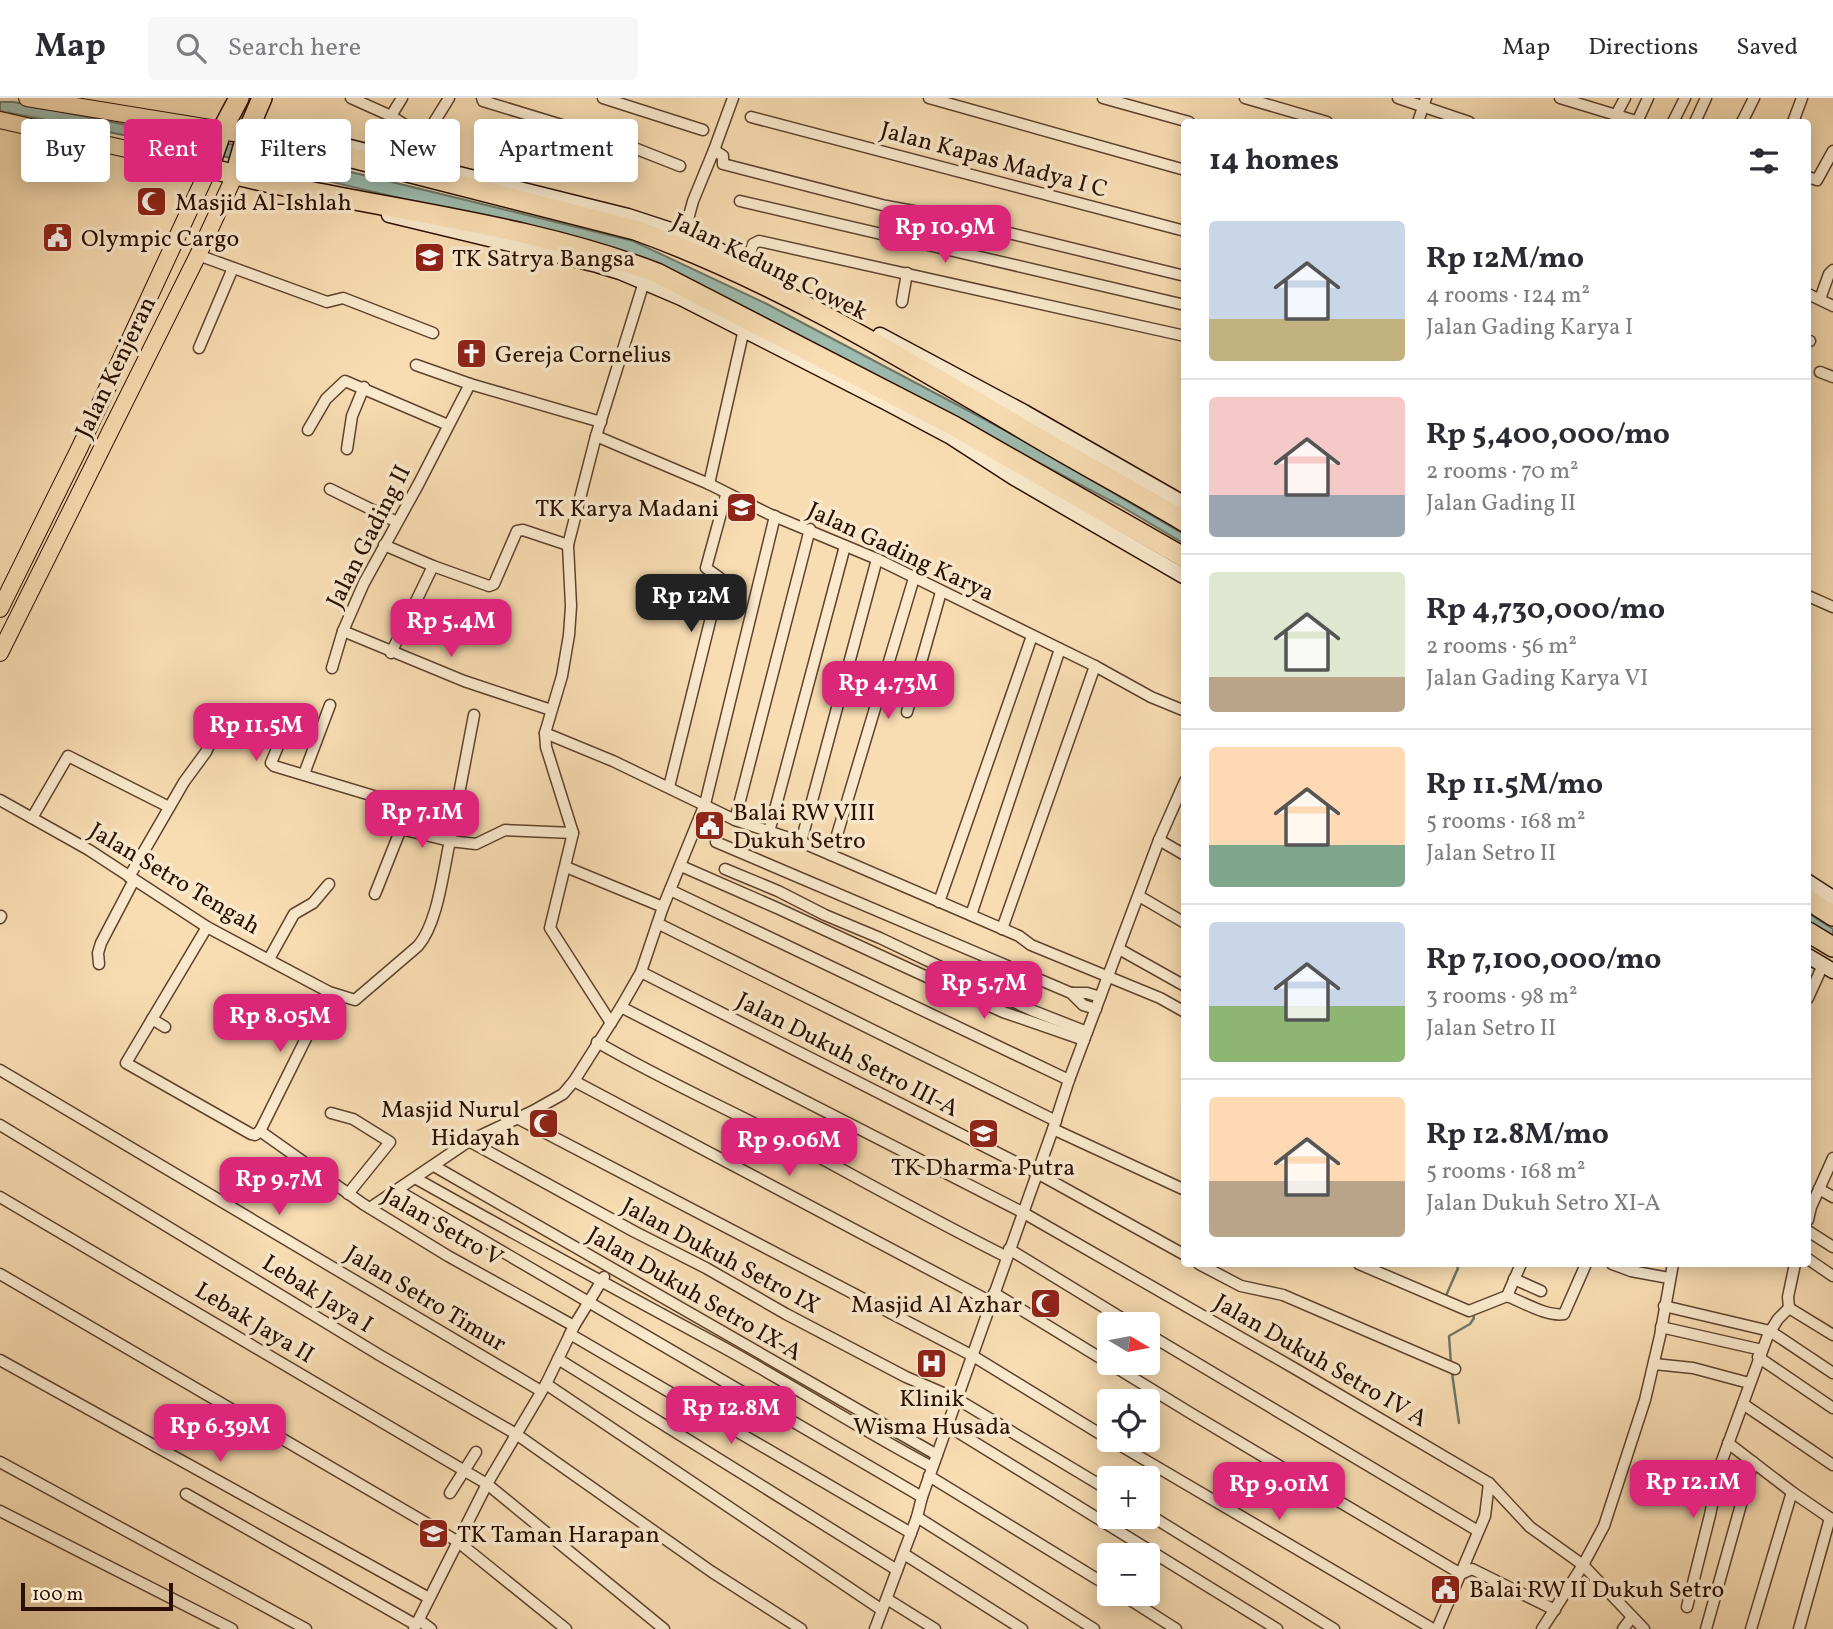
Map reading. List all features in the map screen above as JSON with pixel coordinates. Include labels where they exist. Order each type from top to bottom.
[{"type":"highway","name":"Jalan Kenjeran","points":[[222,131],[239,98]]},
{"type":"highway","name":"Jalan Kenjeran","points":[[253,119],[262,98]]},
{"type":"highway","name":"Jalan Kedung Cowek","points":[[351,158],[635,230],[677,237],[745,270],[929,374],[1168,515]]},
{"type":"highway","points":[[222,167],[236,171]]},
{"type":"highway","points":[[281,182],[524,234],[617,258],[657,273],[723,312],[1122,508],[1181,555]]},
{"type":"highway","points":[[1030,433],[1040,442],[1129,496],[1122,508]]},
{"type":"highway","points":[[1168,515],[1149,531],[1181,551]]},
{"type":"highway","points":[[1811,902],[1833,916]]},
{"type":"highway","points":[[1811,934],[1833,947]]},
{"type":"main road","points":[[27,98],[143,119]]},
{"type":"main road","points":[[0,120],[124,146]]},
{"type":"main road","name":"Jalan Kenjeran","points":[[0,653],[198,255],[236,171]]},
{"type":"main road","name":"Jalan Kedung Cowek","points":[[460,174],[628,216],[677,237]]},
{"type":"main road","name":"Jalan Kenjeran","points":[[0,609],[80,447],[203,182]]},
{"type":"main road","points":[[339,196],[356,207],[597,265],[723,312],[744,329],[951,437],[1016,479],[1181,575]]},
{"type":"main road","name":"Jalan Kedung Cowek","points":[[745,270],[1024,412],[1168,515]]},
{"type":"main road","points":[[1811,884],[1833,898]]},
{"type":"main road","points":[[1811,958],[1828,968]]},
{"type":"street","points":[[351,98],[391,116],[416,132],[428,132],[449,98]]},
{"type":"street","points":[[391,116],[402,98]]},
{"type":"street","points":[[482,98],[483,101],[624,144],[680,166]]},
{"type":"street","points":[[603,98],[703,130]]},
{"type":"street","points":[[677,237],[733,98]]},
{"type":"street","points":[[929,98],[1181,169]]},
{"type":"street","points":[[1103,98],[1181,120]]},
{"type":"street","points":[[1245,98],[1316,119]]},
{"type":"street","points":[[1398,98],[1424,102],[1462,119]]},
{"type":"street","points":[[1562,98],[1585,101],[1629,119]]},
{"type":"street","points":[[1616,115],[1625,98]]},
{"type":"street","points":[[1639,119],[1648,98]]},
{"type":"street","points":[[1674,119],[1685,98]]},
{"type":"street","points":[[1696,119],[1706,98]]},
{"type":"street","points":[[1744,119],[1754,98]]},
{"type":"street","points":[[1794,119],[1802,98]]},
{"type":"street","name":"Jalan Kapas Madya I C","points":[[751,117],[1181,230]]},
{"type":"street","points":[[714,150],[723,156],[723,164],[886,206],[935,215],[1181,275]]},
{"type":"street","points":[[1811,178],[1817,180],[1833,151]]},
{"type":"street","points":[[740,201],[1181,303]]},
{"type":"street","points":[[745,270],[753,244],[759,241],[1181,335]]},
{"type":"street","points":[[198,255],[327,302],[343,298],[433,333]]},
{"type":"street","points":[[200,348],[233,268]]},
{"type":"street","points":[[1821,299],[1829,274],[1833,270]]},
{"type":"street","points":[[902,302],[907,273]]},
{"type":"street","points":[[611,1023],[550,931],[573,833],[546,747],[545,733],[562,676],[569,635],[571,606],[568,545],[596,436],[644,282]]},
{"type":"street","points":[[1811,295],[1833,306]]},
{"type":"street","points":[[709,484],[744,329]]},
{"type":"street","points":[[416,365],[470,384],[601,422]]},
{"type":"street","points":[[1820,372],[1833,377]]},
{"type":"street","points":[[308,430],[326,399],[343,382],[363,387],[448,425]]},
{"type":"street","name":"Jalan Gading II","points":[[470,384],[363,583],[343,631],[464,681],[551,710]]},
{"type":"street","points":[[347,449],[352,416],[363,387]]},
{"type":"street","name":"Jalan Gading Karya","points":[[596,436],[877,559],[1095,666],[1151,697],[1181,709]]},
{"type":"street","points":[[330,489],[397,522]]},
{"type":"street","points":[[669,787],[720,581],[720,578],[706,568],[726,495]]},
{"type":"street","points":[[370,1208],[469,1140],[559,1096],[574,1081],[621,1007],[641,972],[663,906],[705,804],[775,516]]},
{"type":"street","points":[[735,820],[810,529]]},
{"type":"street","points":[[384,545],[491,586],[517,531],[523,530],[568,545]]},
{"type":"street","points":[[769,832],[845,546]]},
{"type":"street","points":[[801,842],[877,559]]},
{"type":"street","points":[[391,653],[433,566]]},
{"type":"street","points":[[831,855],[914,578]]},
{"type":"street","points":[[907,712],[941,592]]},
{"type":"street","points":[[1811,597],[1833,607]]},
{"type":"street","points":[[332,668],[343,631]]},
{"type":"street","points":[[939,902],[1032,636]]},
{"type":"street","points":[[971,915],[1060,649]]},
{"type":"street","points":[[1002,929],[1095,666]]},
{"type":"street","points":[[304,774],[330,705]]},
{"type":"street","points":[[260,1131],[329,992],[359,1000],[421,942],[434,910],[474,715]]},
{"type":"street","points":[[99,964],[99,949],[131,879],[169,807],[206,752],[223,716],[279,735],[281,739],[272,765],[397,803],[402,807],[404,817],[401,829],[375,894]]},
{"type":"street","points":[[545,733],[613,761],[735,820],[801,842],[865,869],[1181,1010]]},
{"type":"street","points":[[32,818],[68,756],[169,807]]},
{"type":"street","name":"Jalan Setro Tengah","points":[[0,800],[89,850],[208,927],[329,992]]},
{"type":"street","points":[[875,1629],[904,1554],[1085,1036],[1159,840],[1181,802]]},
{"type":"street","points":[[401,829],[450,841],[476,844],[505,830],[573,833]]},
{"type":"street","points":[[1159,840],[1181,853]]},
{"type":"street","points":[[716,842],[1071,993],[1083,1005],[1096,1009]]},
{"type":"street","points":[[681,866],[1003,1012],[1085,1036]]},
{"type":"street","points":[[566,867],[663,906]]},
{"type":"street","points":[[725,869],[880,938],[1085,1036]]},
{"type":"street","points":[[269,959],[294,914],[313,903],[329,884]]},
{"type":"street","points":[[670,890],[1069,1080]]},
{"type":"street","points":[[1139,896],[1181,921]]},
{"type":"street","points":[[659,924],[1181,1188]]},
{"type":"street","points":[[166,1027],[152,1019],[208,927]]},
{"type":"street","points":[[1119,949],[1181,984]]},
{"type":"street","points":[[1811,994],[1828,968]]},
{"type":"street","name":"Jalan Dukuh Setro III-A","points":[[641,972],[1037,1173],[1181,1253]]},
{"type":"street","points":[[1071,993],[1087,993],[1100,997]]},
{"type":"street","name":"Jalan Dukuh Setro IV A","points":[[621,1007],[1022,1212],[1489,1483],[1530,1527],[1583,1566],[1644,1629]]},
{"type":"street","name":"Jalan Setro V","points":[[152,1019],[126,1063],[251,1133],[255,1135],[260,1131],[370,1208],[911,1533]]},
{"type":"street","points":[[597,1042],[683,1090],[819,1157],[897,1201],[1008,1253],[1110,1312]]},
{"type":"street","name":"Jalan Setro Timur","points":[[0,1070],[543,1388],[882,1611]]},
{"type":"street","points":[[574,1081],[993,1298],[1461,1574]]},
{"type":"street","points":[[331,1113],[353,1119],[390,1142],[348,1194]]},
{"type":"street","points":[[517,1118],[972,1356],[1097,1432]]},
{"type":"street","name":"Lebak Jaya I","points":[[0,1125],[381,1356],[512,1432],[712,1572],[801,1629]]},
{"type":"street","name":"Jalan Dukuh Setro IX","points":[[469,1140],[809,1326],[906,1377],[957,1399],[1097,1482]]},
{"type":"street","points":[[1811,1212],[1819,1189],[1831,1174],[1833,1158]]},
{"type":"street","name":"Jalan Dukuh Setro IX-A","points":[[434,1166],[937,1455]]},
{"type":"street","points":[[415,1178],[719,1345],[890,1445],[1097,1579]]},
{"type":"street","points":[[1819,1189],[1833,1198]]},
{"type":"street","points":[[397,1190],[922,1497]]},
{"type":"street","name":"Lebak Jaya II","points":[[0,1197],[487,1484],[664,1629]]},
{"type":"street","points":[[1811,1233],[1833,1247]]},
{"type":"street","points":[[1811,1261],[1833,1276]]},
{"type":"street","points":[[1205,1267],[1249,1288],[1283,1295],[1455,1369]]},
{"type":"street","points":[[1366,1267],[1469,1311],[1507,1296],[1558,1315],[1564,1314],[1585,1267]]},
{"type":"street","points":[[1507,1296],[1520,1267]]},
{"type":"street","points":[[1620,1267],[1668,1278]]},
{"type":"street","points":[[1542,1629],[1583,1566],[1604,1526],[1645,1400],[1672,1267]]},
{"type":"street","points":[[1687,1607],[1720,1466],[1760,1353],[1770,1331],[1789,1308],[1788,1297],[1794,1267]]},
{"type":"street","points":[[417,1625],[512,1432],[543,1388],[571,1330],[610,1268]]},
{"type":"street","points":[[0,1274],[457,1541],[566,1629]]},
{"type":"street","points":[[1514,1279],[1541,1291]]},
{"type":"street","points":[[1664,1306],[1770,1331],[1833,1373]]},
{"type":"street","points":[[1789,1308],[1833,1335]]},
{"type":"street","points":[[1661,1327],[1760,1353],[1833,1408]]},
{"type":"street","points":[[1160,1341],[1478,1531]]},
{"type":"street","points":[[558,1359],[897,1570]]},
{"type":"street","points":[[0,1360],[429,1598]]},
{"type":"street","points":[[1654,1363],[1693,1368],[1749,1383]]},
{"type":"street","points":[[1743,1404],[1833,1465]]},
{"type":"street","points":[[948,1426],[1276,1629]]},
{"type":"street","points":[[1728,1443],[1832,1519],[1799,1629]]},
{"type":"street","points":[[450,1493],[476,1452]]},
{"type":"street","points":[[1131,1452],[1437,1629],[1485,1516],[1489,1483]]},
{"type":"street","points":[[0,1462],[306,1629]]},
{"type":"street","points":[[1706,1629],[1753,1462]]},
{"type":"street","points":[[1751,1629],[1792,1492]]},
{"type":"street","points":[[186,1494],[417,1625],[431,1629]]},
{"type":"street","points":[[0,1511],[232,1629]]},
{"type":"street","points":[[917,1517],[1094,1629]]},
{"type":"street","points":[[1160,1521],[1334,1629]]},
{"type":"street","points":[[904,1554],[1022,1629]]},
{"type":"street","points":[[1461,1574],[1472,1569],[1555,1610]]},
{"type":"street","points":[[887,1599],[935,1629]]},
{"type":"street","points":[[1140,1606],[1176,1629]]},
{"type":"street","points":[[1623,1629],[1632,1617]]},
{"type":"shaded area","points":[[0,102],[14,102],[97,119],[41,119],[0,111]]},
{"type":"shaded area","points":[[110,122],[124,124],[124,135],[110,132]]},
{"type":"shaded area","points":[[222,143],[236,145],[236,159],[222,156]]},
{"type":"shaded area","points":[[351,172],[365,175],[365,182],[392,182],[633,241],[765,303],[1018,437],[1181,533],[1181,542],[1119,505],[1011,448],[581,241],[332,182],[351,182]]},
{"type":"shaded area","points":[[1811,915],[1833,929],[1833,943],[1811,930]]},
{"type":"waterway","points":[[1445,1298],[1458,1267]]},
{"type":"waterway","points":[[1451,1364],[1449,1336],[1470,1324],[1474,1318],[1473,1314]]},
{"type":"waterway","points":[[1452,1373],[1459,1423]]},
{"type":"place","name":"Masjid Al-Ishlah","points":[[152,202]]},
{"type":"place","name":"Olympic Cargo","points":[[58,238]]},
{"type":"place","name":"TK Satrya Bangsa","points":[[429,258]]},
{"type":"place","name":"Gereja Cornelius","points":[[472,354]]},
{"type":"place","name":"TK Karya Madani","points":[[742,508]]},
{"type":"place","name":"Balai RW VIII Dukuh Setro","points":[[710,826]]},
{"type":"place","name":"Masjid Nurul Hidayah","points":[[543,1123]]},
{"type":"place","name":"TK Dharma Putra","points":[[983,1133]]},
{"type":"place","name":"Masjid Al Azhar","points":[[1045,1304]]},
{"type":"place","name":"Klinik Wisma Husada","points":[[932,1364]]},
{"type":"place","name":"TK Taman Harapan","points":[[434,1534]]},
{"type":"place","name":"Balai RW II Dukuh Setro","points":[[1446,1589]]}]
